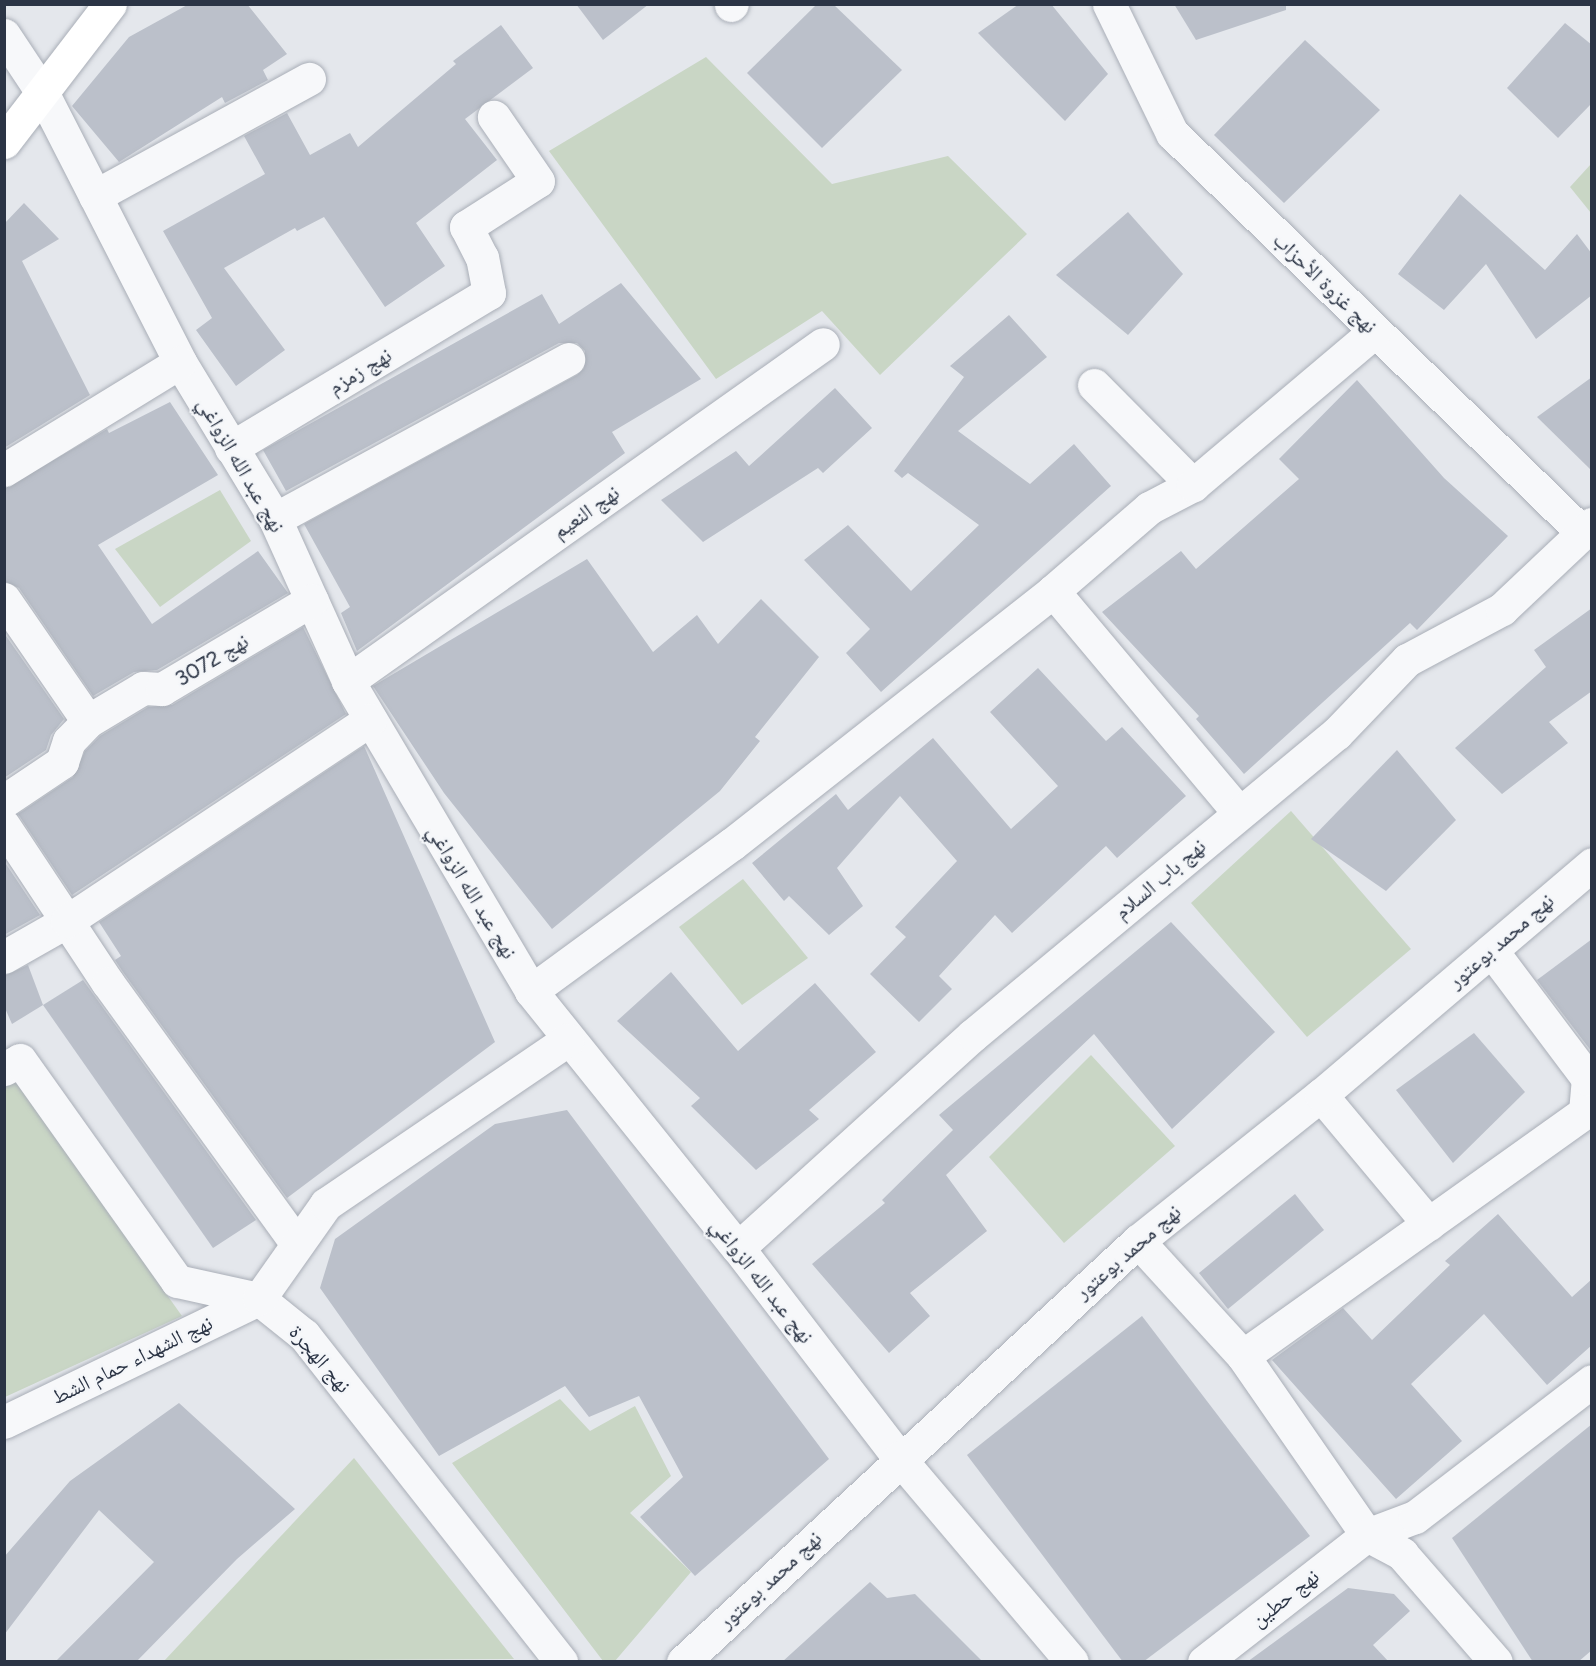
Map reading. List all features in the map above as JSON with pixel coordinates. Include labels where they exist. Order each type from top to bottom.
[{"type":"main road","points":[[4,142],[44,94],[110,4]]},
{"type":"street","name":"نهج غزوة الأحزاب","points":[[1108,4],[1172,133],[1374,332],[1587,528]]},
{"type":"street","name":"نهج عبد الله الزواغي","points":[[4,35],[44,94],[180,362],[275,519],[348,681],[531,992],[567,1040],[738,1248],[899,1458],[1072,1662]]},
{"type":"street","points":[[95,196],[309,80]]},
{"type":"street","name":"نهج زمزم","points":[[231,448],[489,293],[482,258],[466,227],[538,181],[494,117]]},
{"type":"street","points":[[531,992],[732,844],[1053,591],[1149,508],[1193,485],[1374,332]]},
{"type":"street","name":"نهج النعيم","points":[[348,681],[823,344]]},
{"type":"street","points":[[275,519],[568,359]]},
{"type":"street","points":[[4,470],[180,362]]},
{"type":"street","points":[[1094,385],[1193,485]]},
{"type":"street","name":"نهج باب السلام","points":[[738,1248],[973,1035],[1336,734],[1407,660],[1502,609],[1566,552],[1587,528]]},
{"type":"street","points":[[1053,591],[1239,813]]},
{"type":"street","points":[[4,599],[88,721]]},
{"type":"street","name":"نهج 3072","points":[[4,801],[63,762],[69,741],[88,721],[143,688],[162,689],[312,600]]},
{"type":"street","points":[[4,957],[67,921],[370,720]]},
{"type":"street","points":[[4,826],[67,921],[297,1244]]},
{"type":"street","name":"نهج محمد بوعتور","points":[[683,1662],[899,1458],[1138,1241],[1321,1095],[1592,864]]},
{"type":"street","points":[[1243,1356],[1585,1112],[1588,1079],[1491,950]]},
{"type":"street","points":[[259,1299],[326,1204],[567,1040]]},
{"type":"street","name":"نهج الهجرة","points":[[4,1069],[20,1060],[177,1281],[259,1299],[304,1335],[561,1662]]},
{"type":"street","points":[[1321,1095],[1429,1224]]},
{"type":"street","points":[[1138,1241],[1243,1356],[1367,1535],[1402,1554],[1497,1662]]},
{"type":"street","name":"نهج الشهداء حمام الشط","points":[[4,1422],[259,1299]]},
{"type":"street","name":"نهج حطين","points":[[1204,1662],[1367,1535],[1415,1517],[1592,1381]]},
{"type":"green space","points":[[706,57],[832,184],[948,156],[1027,234],[880,375],[822,311],[716,379],[549,151]]},
{"type":"green space","points":[[1591,164],[1591,213],[1570,187]]},
{"type":"green space","points":[[220,490],[251,541],[160,607],[115,549]]},
{"type":"green space","points":[[1291,811],[1411,949],[1307,1037],[1191,903]]},
{"type":"green space","points":[[743,879],[808,958],[742,1005],[679,927]]},
{"type":"green space","points":[[1091,1055],[1175,1146],[1064,1243],[989,1157]]},
{"type":"green space","points":[[15,1081],[182,1316],[5,1397],[4,1088]]},
{"type":"green space","points":[[560,1399],[590,1431],[635,1406],[671,1476],[630,1513],[691,1572],[615,1661],[603,1661],[452,1463]]},
{"type":"green space","points":[[354,1458],[514,1659],[164,1661]]},
{"type":"building","points":[[189,4],[247,4],[287,54],[263,70],[268,80],[225,103],[222,97],[119,162],[72,106],[129,37]]},
{"type":"building","points":[[576,4],[649,4],[603,40]]},
{"type":"building","points":[[817,4],[833,4],[902,70],[822,148],[747,73]]},
{"type":"building","points":[[1019,4],[1051,4],[1108,74],[1065,121],[978,33]]},
{"type":"building","points":[[1174,4],[1286,4],[1286,10],[1196,40]]},
{"type":"building","points":[[1565,23],[1592,45],[1592,103],[1558,138],[1507,88]]},
{"type":"building","points":[[501,25],[533,68],[465,119],[497,160],[416,223],[445,266],[385,307],[324,217],[297,231],[295,228],[224,268],[285,350],[236,386],[196,330],[212,318],[163,231],[265,174],[244,136],[287,113],[310,155],[350,133],[358,147],[456,64],[453,61]]},
{"type":"building","points":[[1305,40],[1380,110],[1284,203],[1214,135]]},
{"type":"building","points":[[1460,194],[1545,270],[1577,234],[1592,254],[1592,295],[1536,339],[1486,264],[1444,310],[1398,274]]},
{"type":"building","points":[[24,203],[59,239],[22,261],[90,395],[4,448],[4,224]]},
{"type":"building","points":[[1128,212],[1183,274],[1128,335],[1056,275]]},
{"type":"building","points":[[621,283],[701,379],[612,432],[625,453],[357,651],[341,613],[350,607],[304,524],[577,375],[584,368],[585,351],[577,343],[559,343],[286,491],[263,450],[542,294],[559,324]]},
{"type":"building","points":[[1009,315],[1047,357],[958,431],[1030,484],[1074,444],[1111,486],[881,692],[846,653],[870,629],[804,560],[848,525],[911,591],[979,525],[908,473],[902,478],[894,471],[964,377],[950,366]]},
{"type":"building","points":[[1592,377],[1592,471],[1537,417]]},
{"type":"building","points":[[1357,380],[1444,478],[1508,536],[1417,630],[1410,623],[1244,774],[1196,719],[1199,716],[1102,612],[1181,551],[1196,569],[1299,479],[1279,459]]},
{"type":"building","points":[[835,388],[872,428],[823,473],[818,468],[703,542],[661,500],[736,451],[749,466]]},
{"type":"building","points":[[170,402],[218,475],[98,545],[152,624],[258,551],[288,593],[157,670],[134,672],[93,696],[19,588],[4,581],[4,489],[107,429],[109,433]]},
{"type":"building","points":[[587,559],[653,652],[697,615],[718,644],[761,599],[819,657],[755,737],[760,741],[720,791],[552,929],[444,793],[373,686]]},
{"type":"building","points":[[1592,608],[1592,691],[1549,722],[1568,743],[1502,794],[1455,748],[1546,667],[1534,650]]},
{"type":"building","points":[[303,627],[346,714],[72,895],[18,814],[73,777],[85,751],[100,736],[148,707],[172,705]]},
{"type":"building","points":[[4,633],[64,719],[51,735],[46,750],[4,778]]},
{"type":"building","points":[[1038,668],[1106,741],[1122,727],[1186,796],[1117,858],[1106,846],[1012,933],[995,915],[939,976],[952,989],[919,1022],[870,974],[906,937],[895,927],[957,861],[900,796],[837,868],[863,906],[829,935],[789,896],[784,901],[752,863],[836,794],[848,810],[933,738],[1011,829],[1058,786],[990,712]]},
{"type":"building","points":[[364,746],[495,1042],[287,1198],[123,972],[115,960],[121,956],[99,922]]},
{"type":"building","points":[[1397,750],[1456,820],[1386,891],[1311,839]]},
{"type":"building","points":[[4,861],[40,915],[4,935]]},
{"type":"building","points":[[1171,922],[1275,1032],[1172,1129],[1094,1034],[946,1175],[987,1231],[910,1293],[930,1316],[889,1353],[812,1264],[885,1203],[882,1200],[953,1130],[939,1115]]},
{"type":"building","points":[[1592,939],[1592,1052],[1537,980]]},
{"type":"building","points":[[28,965],[43,1005],[12,1024],[4,1006],[4,976]]},
{"type":"building","points":[[671,972],[738,1051],[815,983],[876,1052],[809,1110],[819,1119],[756,1170],[691,1106],[700,1098],[617,1021]]},
{"type":"building","points":[[83,980],[256,1220],[213,1248],[43,1005]]},
{"type":"building","points":[[1474,1033],[1525,1092],[1453,1163],[1396,1090]]},
{"type":"building","points":[[567,1110],[829,1459],[695,1576],[640,1517],[683,1477],[639,1396],[589,1417],[565,1386],[439,1456],[320,1288],[335,1239],[495,1124]]},
{"type":"building","points":[[1295,1194],[1324,1230],[1228,1309],[1199,1273]]},
{"type":"building","points":[[1498,1214],[1572,1297],[1592,1279],[1592,1345],[1547,1385],[1484,1314],[1411,1384],[1462,1441],[1396,1499],[1272,1360],[1343,1308],[1372,1340],[1450,1265],[1445,1261]]},
{"type":"building","points":[[1142,1316],[1310,1536],[1143,1662],[1123,1662],[967,1455]]},
{"type":"building","points":[[179,1403],[295,1509],[237,1559],[136,1662],[55,1662],[154,1562],[99,1510],[4,1635],[4,1557],[70,1481]]},
{"type":"building","points":[[1592,1424],[1592,1650],[1578,1662],[1533,1662],[1452,1538]]},
{"type":"building","points":[[870,1582],[887,1598],[915,1594],[983,1662],[782,1662]]},
{"type":"building","points":[[1348,1588],[1394,1594],[1410,1611],[1373,1645],[1389,1662],[1247,1662]]}]
